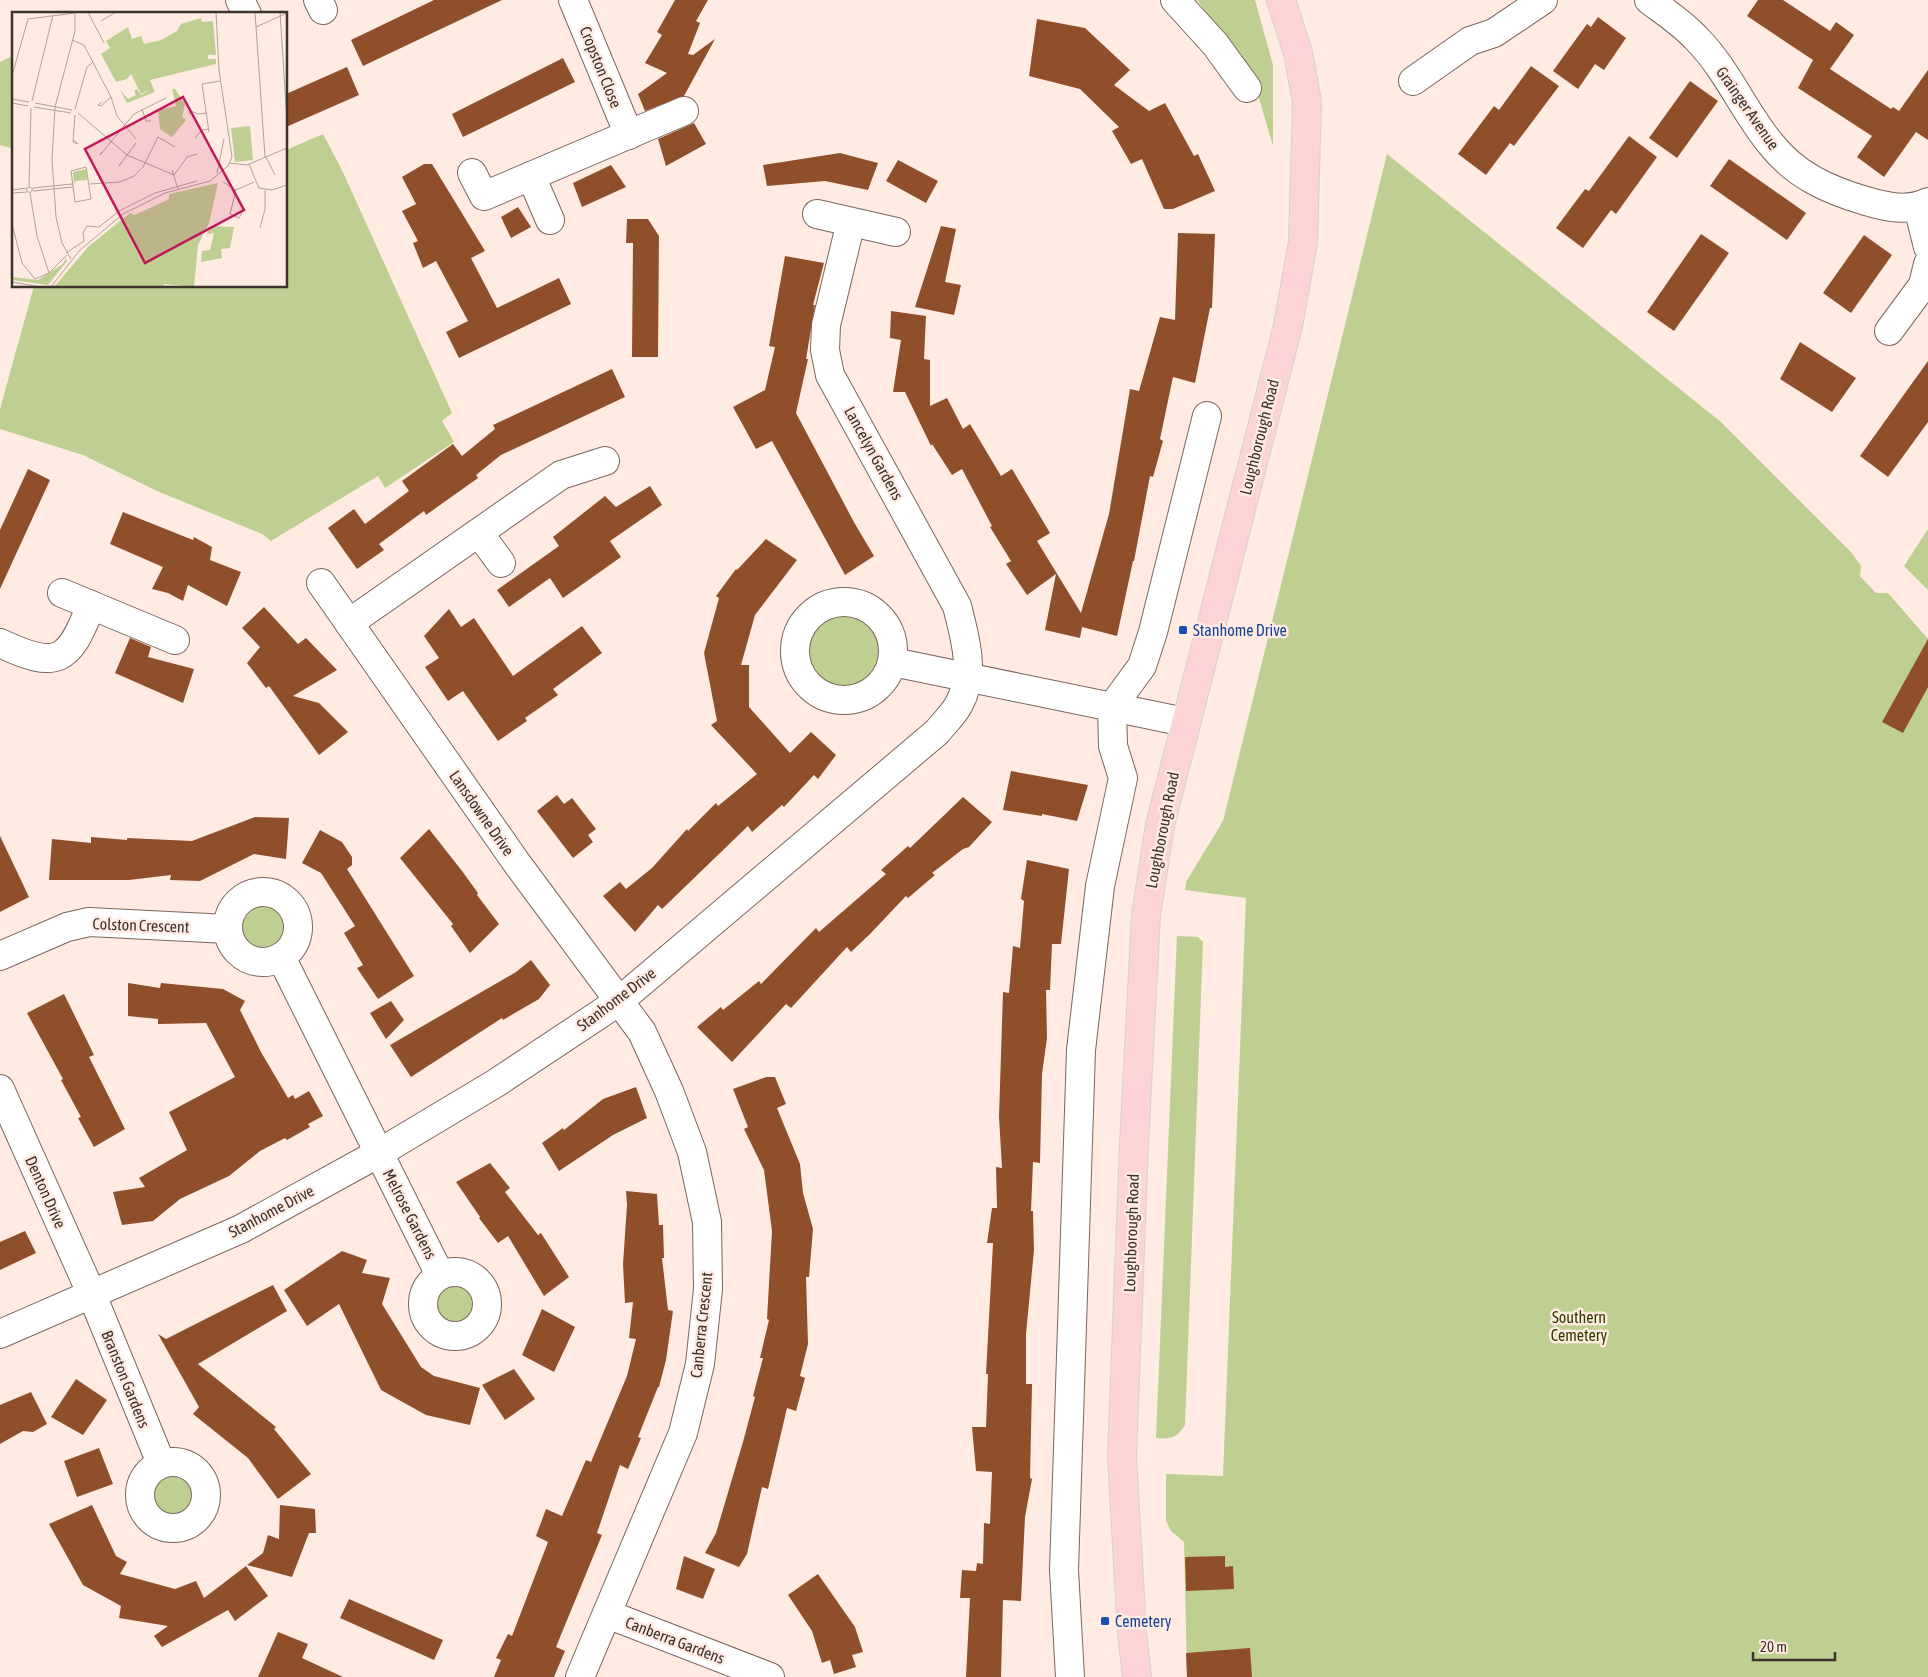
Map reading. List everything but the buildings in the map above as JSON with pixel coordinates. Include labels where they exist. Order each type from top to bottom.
[{"type":"main road","name":"Loughborough Road","points":[[1137,1677],[1132,1633],[1122,1456],[1136,1104],[1146,915],[1160,825],[1288,326],[1303,242],[1306,102],[1298,54],[1281,0]]},
{"type":"street","points":[[240,0],[245,12]]},
{"type":"street","name":"Cropston Close","points":[[573,0],[629,135]]},
{"type":"street","points":[[1175,0],[1215,44],[1247,88]]},
{"type":"street","points":[[1413,81],[1470,40],[1494,34],[1543,0]]},
{"type":"street","name":"Grainger Avenue","points":[[1649,0],[1696,38],[1728,77],[1770,144],[1806,177],[1835,192],[1888,207],[1923,204],[1928,247]]},
{"type":"street","points":[[472,173],[484,196],[684,111]]},
{"type":"street","points":[[531,176],[550,220]]},
{"type":"street","points":[[817,214],[896,232]]},
{"type":"street","name":"Lancelyn Gardens","points":[[852,222],[826,325],[825,350],[830,374],[957,606],[966,642],[969,678]]},
{"type":"street","points":[[1889,332],[1923,285],[1928,264]]},
{"type":"street","points":[[1070,1677],[1064,1570],[1081,1050],[1100,886],[1123,778],[1113,746],[1112,706],[1142,666],[1207,416]]},
{"type":"street","points":[[349,623],[561,475],[605,461]]},
{"type":"street","points":[[479,533],[501,563]]},
{"type":"street","name":"Lansdowne Drive","points":[[321,583],[516,862],[618,1002]]},
{"type":"street","points":[[62,593],[175,640]]},
{"type":"street","points":[[0,643],[40,659],[56,658],[69,650],[79,636],[91,605]]},
{"type":"street","points":[[893,662],[1185,722]]},
{"type":"street","name":"Stanhome Drive","points":[[0,1334],[241,1229],[379,1154],[496,1083],[618,1002],[937,732],[959,705],[969,678]]},
{"type":"street","points":[[256,893],[268,893],[279,896],[289,904],[298,926],[296,938],[290,949],[281,957],[261,962],[246,958],[235,948],[228,929],[229,917],[235,906],[244,898],[256,893]]},
{"type":"street","name":"Colston Crescent","points":[[0,956],[67,928],[89,922],[228,929]]},
{"type":"street","points":[[281,957],[379,1154]]},
{"type":"street","name":"Canberra Crescent","points":[[580,1677],[683,1433],[700,1364],[708,1289],[707,1222],[692,1152],[669,1091],[642,1032],[618,1002]]},
{"type":"street","name":"Denton Drive","points":[[0,1089],[92,1294]]},
{"type":"street","name":"Melrose Gardens","points":[[379,1154],[440,1275]]},
{"type":"street","name":"Branston Gardens","points":[[92,1294],[161,1463]]},
{"type":"street","name":"Canberra Gardens","points":[[607,1614],[770,1669]]},
{"type":"green space","points":[[1197,0],[1255,0],[1273,65],[1273,146],[1252,74]]},
{"type":"green space","points":[[12,56],[12,148],[0,145],[0,62]]},
{"type":"green space","points":[[323,134],[342,170],[452,413],[442,421],[454,442],[385,488],[378,476],[271,541],[262,534],[157,491],[83,455],[0,429],[0,409],[33,288],[288,288],[288,149]]},
{"type":"green space","name":"Southern Cemetery","points":[[1387,154],[1721,422],[1851,552],[1861,566],[1860,576],[1876,593],[1888,593],[1928,639],[1928,1677],[1195,1677],[1187,1675],[1184,1542],[1171,1531],[1166,1521],[1166,1474],[1223,1476],[1246,898],[1185,890],[1186,882],[1223,821]]},
{"type":"green space","points":[[1928,529],[1928,590],[1904,566]]},
{"type":"green space","points":[[853,613],[866,619],[877,630],[883,643],[881,666],[866,683],[853,689],[837,689],[824,683],[809,666],[807,643],[813,630],[830,615]]},
{"type":"green space","points":[[258,904],[266,904],[278,910],[284,926],[278,942],[266,948],[258,948],[246,942],[240,930],[240,922],[246,910]]},
{"type":"green space","points":[[1177,936],[1198,937],[1203,942],[1185,1425],[1179,1433],[1170,1438],[1156,1438]]},
{"type":"green space","points":[[456,1284],[470,1289],[475,1303],[470,1317],[456,1322],[442,1317],[437,1303],[442,1289]]},
{"type":"green space","points":[[167,1472],[177,1472],[191,1482],[195,1495],[191,1508],[185,1514],[177,1518],[167,1518],[153,1508],[149,1500],[149,1490],[159,1476]]},
{"type":"place","name":"Stanhome Drive","points":[[1183,630]]},
{"type":"place","name":"Cemetery","points":[[1105,1621]]}]
